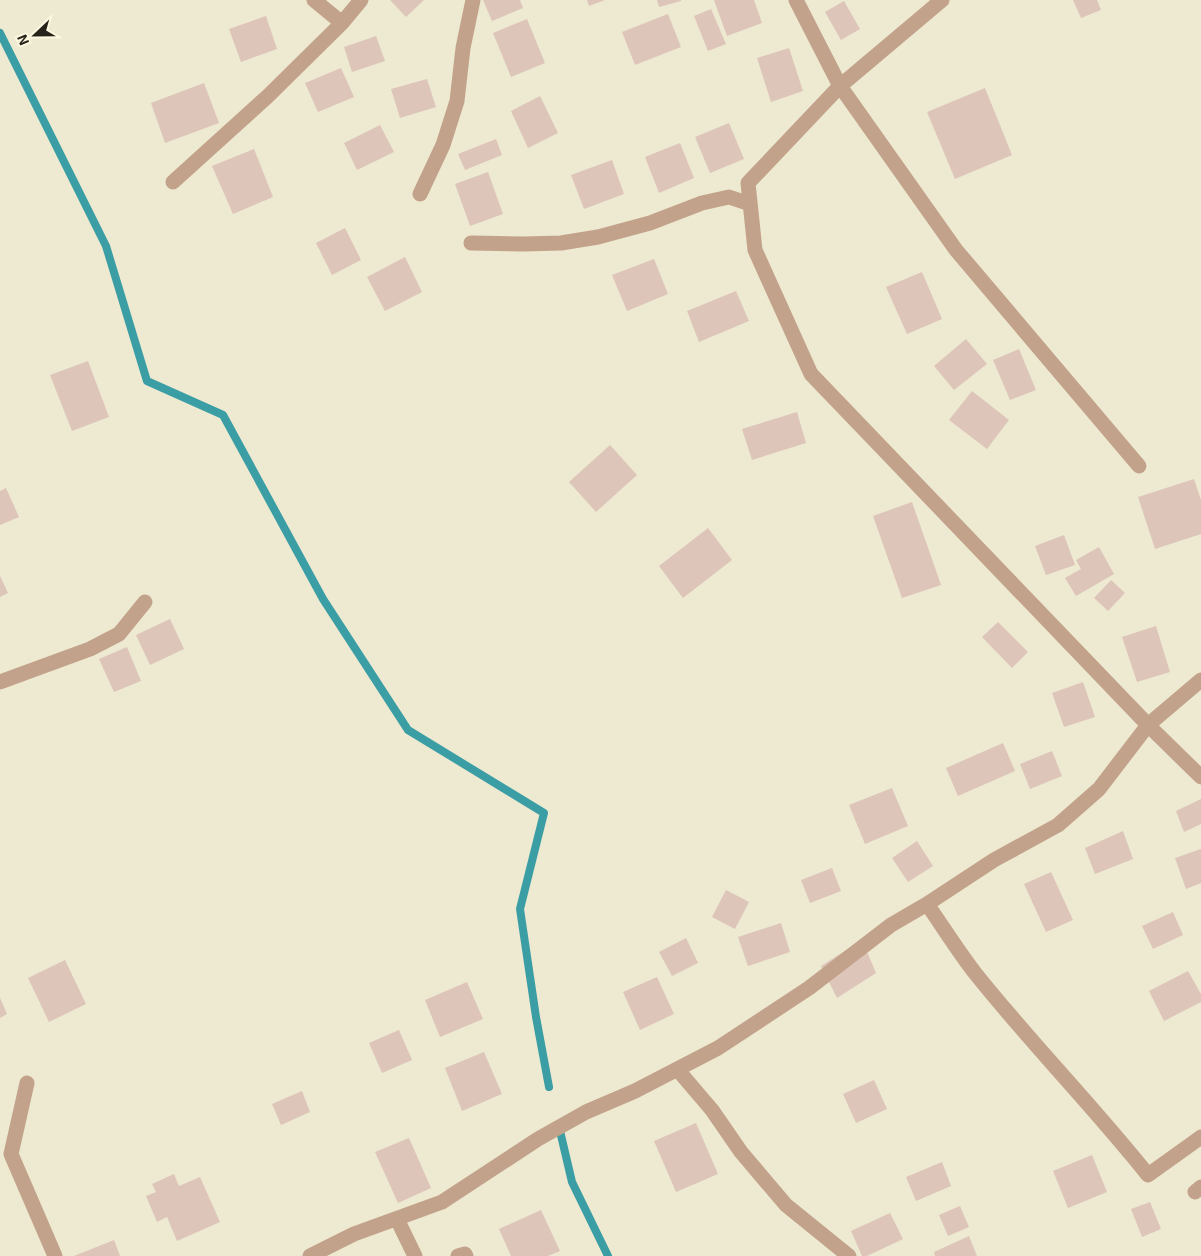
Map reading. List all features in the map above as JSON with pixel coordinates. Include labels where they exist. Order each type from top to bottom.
[{"type":"street","points":[[314,0],[342,24]]},
{"type":"street","points":[[173,182],[268,96],[342,24],[361,0]]},
{"type":"street","points":[[420,194],[443,145],[457,101],[463,48],[472,0]]},
{"type":"street","points":[[796,0],[840,86],[956,250],[1138,466]]},
{"type":"street","points":[[942,0],[840,86],[748,183],[755,250],[811,374],[1148,725],[1201,776]]},
{"type":"street","points":[[471,243],[561,243],[598,237],[650,223],[702,203],[729,197],[750,204]]},
{"type":"street","points":[[0,682],[90,649],[119,634],[145,602]]},
{"type":"street","points":[[310,1256],[354,1234],[442,1202],[538,1139],[586,1112],[634,1091],[718,1048],[743,1032],[809,988],[891,925],[994,860],[1058,824],[1099,789],[1148,725],[1201,680]]},
{"type":"street","points":[[927,904],[974,972],[1122,1143],[1148,1176],[1201,1137]]},
{"type":"street","points":[[677,1069],[712,1110],[741,1152],[786,1205],[849,1256]]},
{"type":"street","points":[[26,1083],[11,1154],[55,1256]]},
{"type":"street","points":[[398,1219],[415,1256]]},
{"type":"street","points":[[458,1256],[465,1254],[466,1256]]},
{"type":"building","points":[[390,0],[424,0],[406,17]]},
{"type":"building","points":[[483,0],[520,0],[523,8],[492,21]]},
{"type":"building","points":[[587,0],[605,0],[589,6]]},
{"type":"building","points":[[657,0],[681,0],[681,1],[659,7]]},
{"type":"building","points":[[714,0],[754,0],[762,23],[727,36]]},
{"type":"building","points":[[1073,0],[1097,0],[1101,10],[1081,18]]},
{"type":"building","points":[[844,1],[860,29],[841,40],[825,12]]},
{"type":"building","points":[[711,9],[726,44],[708,51],[694,16]]},
{"type":"building","points":[[668,14],[681,47],[635,65],[622,32]]},
{"type":"building","points":[[266,16],[277,49],[241,62],[229,29]]},
{"type":"building","points":[[527,19],[545,63],[511,77],[493,33]]},
{"type":"building","points":[[376,36],[385,61],[352,72],[344,47]]},
{"type":"building","points":[[789,48],[803,91],[771,102],[757,58]]},
{"type":"building","points":[[341,68],[354,97],[318,112],[305,83]]},
{"type":"building","points":[[427,79],[436,107],[400,118],[391,89]]},
{"type":"building","points":[[204,83],[219,123],[165,143],[151,103]]},
{"type":"building","points":[[985,88],[1012,155],[955,179],[927,112]]},
{"type":"building","points":[[540,96],[558,133],[528,148],[511,111]]},
{"type":"building","points":[[729,123],[744,159],[710,173],[695,137]]},
{"type":"building","points":[[380,125],[394,152],[357,170],[344,143]]},
{"type":"building","points":[[496,139],[502,155],[465,170],[458,154]]},
{"type":"building","points":[[680,143],[694,178],[659,193],[645,157]]},
{"type":"building","points":[[254,149],[273,197],[233,214],[212,166]]},
{"type":"building","points":[[612,160],[624,194],[584,209],[571,175]]},
{"type":"building","points":[[488,172],[503,214],[470,226],[455,184]]},
{"type":"building","points":[[345,228],[361,260],[332,275],[316,243]]},
{"type":"building","points":[[405,257],[422,292],[385,311],[367,277]]},
{"type":"building","points":[[654,259],[668,294],[627,311],[612,275]]},
{"type":"building","points":[[922,272],[942,319],[907,334],[886,287]]},
{"type":"building","points":[[736,291],[749,321],[699,342],[687,311]]},
{"type":"building","points":[[966,339],[987,364],[954,390],[934,366]]},
{"type":"building","points":[[1019,349],[1036,390],[1010,400],[993,360]]},
{"type":"building","points":[[88,361],[109,417],[72,431],[50,375]]},
{"type":"building","points":[[972,391],[1009,420],[987,449],[949,420]]},
{"type":"building","points":[[797,412],[806,443],[752,460],[742,429]]},
{"type":"building","points":[[610,445],[637,475],[596,512],[569,482]]},
{"type":"building","points":[[1194,479],[1201,500],[1201,534],[1155,549],[1138,497]]},
{"type":"building","points":[[6,488],[19,517],[0,525],[0,491]]},
{"type":"building","points":[[912,502],[941,585],[902,598],[873,516]]},
{"type":"building","points":[[708,528],[732,560],[683,598],[659,566]]},
{"type":"building","points":[[1064,535],[1075,565],[1046,575],[1035,546]]},
{"type":"building","points":[[1099,547],[1114,574],[1076,596],[1065,578],[1081,569],[1076,560]]},
{"type":"building","points":[[0,576],[8,593],[0,597]]},
{"type":"building","points":[[1111,580],[1125,593],[1108,611],[1094,598]]},
{"type":"building","points":[[170,619],[184,649],[150,665],[136,635]]},
{"type":"building","points":[[998,622],[1028,652],[1012,668],[982,637]]},
{"type":"building","points":[[1156,626],[1170,672],[1137,682],[1122,637]]},
{"type":"building","points":[[127,647],[141,681],[114,692],[99,659]]},
{"type":"building","points":[[1083,682],[1095,717],[1064,727],[1052,693]]},
{"type":"building","points":[[1003,743],[1015,771],[958,796],[946,768]]},
{"type":"building","points":[[1052,751],[1062,776],[1030,789],[1020,764]]},
{"type":"building","points":[[892,788],[908,826],[865,844],[849,805]]},
{"type":"building","points":[[1201,799],[1201,824],[1184,832],[1176,811]]},
{"type":"building","points":[[1123,831],[1133,859],[1095,874],[1085,848]]},
{"type":"building","points":[[917,841],[933,866],[908,882],[892,858]]},
{"type":"building","points":[[1201,849],[1201,883],[1186,889],[1175,858]]},
{"type":"building","points":[[832,868],[841,891],[810,903],[801,880]]},
{"type":"building","points":[[1051,872],[1073,920],[1046,932],[1024,884]]},
{"type":"building","points":[[726,890],[749,902],[735,929],[712,917]]},
{"type":"building","points":[[1173,912],[1183,935],[1153,949],[1142,926]]},
{"type":"building","points":[[781,923],[790,952],[748,966],[738,937]]},
{"type":"building","points":[[686,938],[698,963],[672,976],[659,952]]},
{"type":"building","points":[[862,940],[876,973],[837,998],[821,966]]},
{"type":"building","points":[[65,960],[86,1004],[49,1022],[28,978]]},
{"type":"building","points":[[1188,971],[1201,994],[1201,1002],[1164,1021],[1149,991]]},
{"type":"building","points":[[657,977],[674,1014],[640,1030],[623,992]]},
{"type":"building","points":[[467,982],[483,1019],[440,1037],[425,1000]]},
{"type":"building","points":[[0,998],[7,1014],[0,1018]]},
{"type":"building","points":[[399,1030],[412,1060],[382,1073],[369,1043]]},
{"type":"building","points":[[484,1052],[502,1094],[462,1111],[445,1068]]},
{"type":"building","points":[[874,1080],[887,1109],[856,1123],[843,1094]]},
{"type":"building","points":[[302,1091],[310,1112],[281,1125],[272,1104]]},
{"type":"building","points":[[696,1123],[718,1174],[676,1192],[654,1141]]},
{"type":"building","points":[[409,1138],[431,1188],[398,1203],[375,1152]]},
{"type":"building","points":[[1092,1155],[1107,1192],[1068,1208],[1053,1171]]},
{"type":"building","points":[[942,1162],[951,1186],[916,1201],[906,1177]]},
{"type":"building","points":[[174,1174],[179,1186],[200,1177],[220,1222],[177,1241],[167,1217],[157,1222],[146,1196],[156,1192],[152,1184]]},
{"type":"building","points":[[1150,1202],[1161,1229],[1142,1237],[1131,1209]]},
{"type":"building","points":[[960,1206],[969,1227],[948,1236],[939,1215]]},
{"type":"building","points":[[541,1210],[560,1251],[548,1256],[511,1256],[499,1229]]},
{"type":"building","points":[[890,1213],[903,1239],[867,1256],[862,1256],[851,1231]]},
{"type":"building","points":[[969,1236],[977,1256],[935,1256],[934,1252]]},
{"type":"building","points":[[114,1240],[120,1256],[74,1256]]},
{"type":"waterway","points":[[0,33],[106,246],[147,381],[223,415],[323,599],[408,730],[544,813],[520,909],[536,1017],[549,1087]]},
{"type":"waterway","points":[[560,1131],[572,1182],[608,1256]]}]
